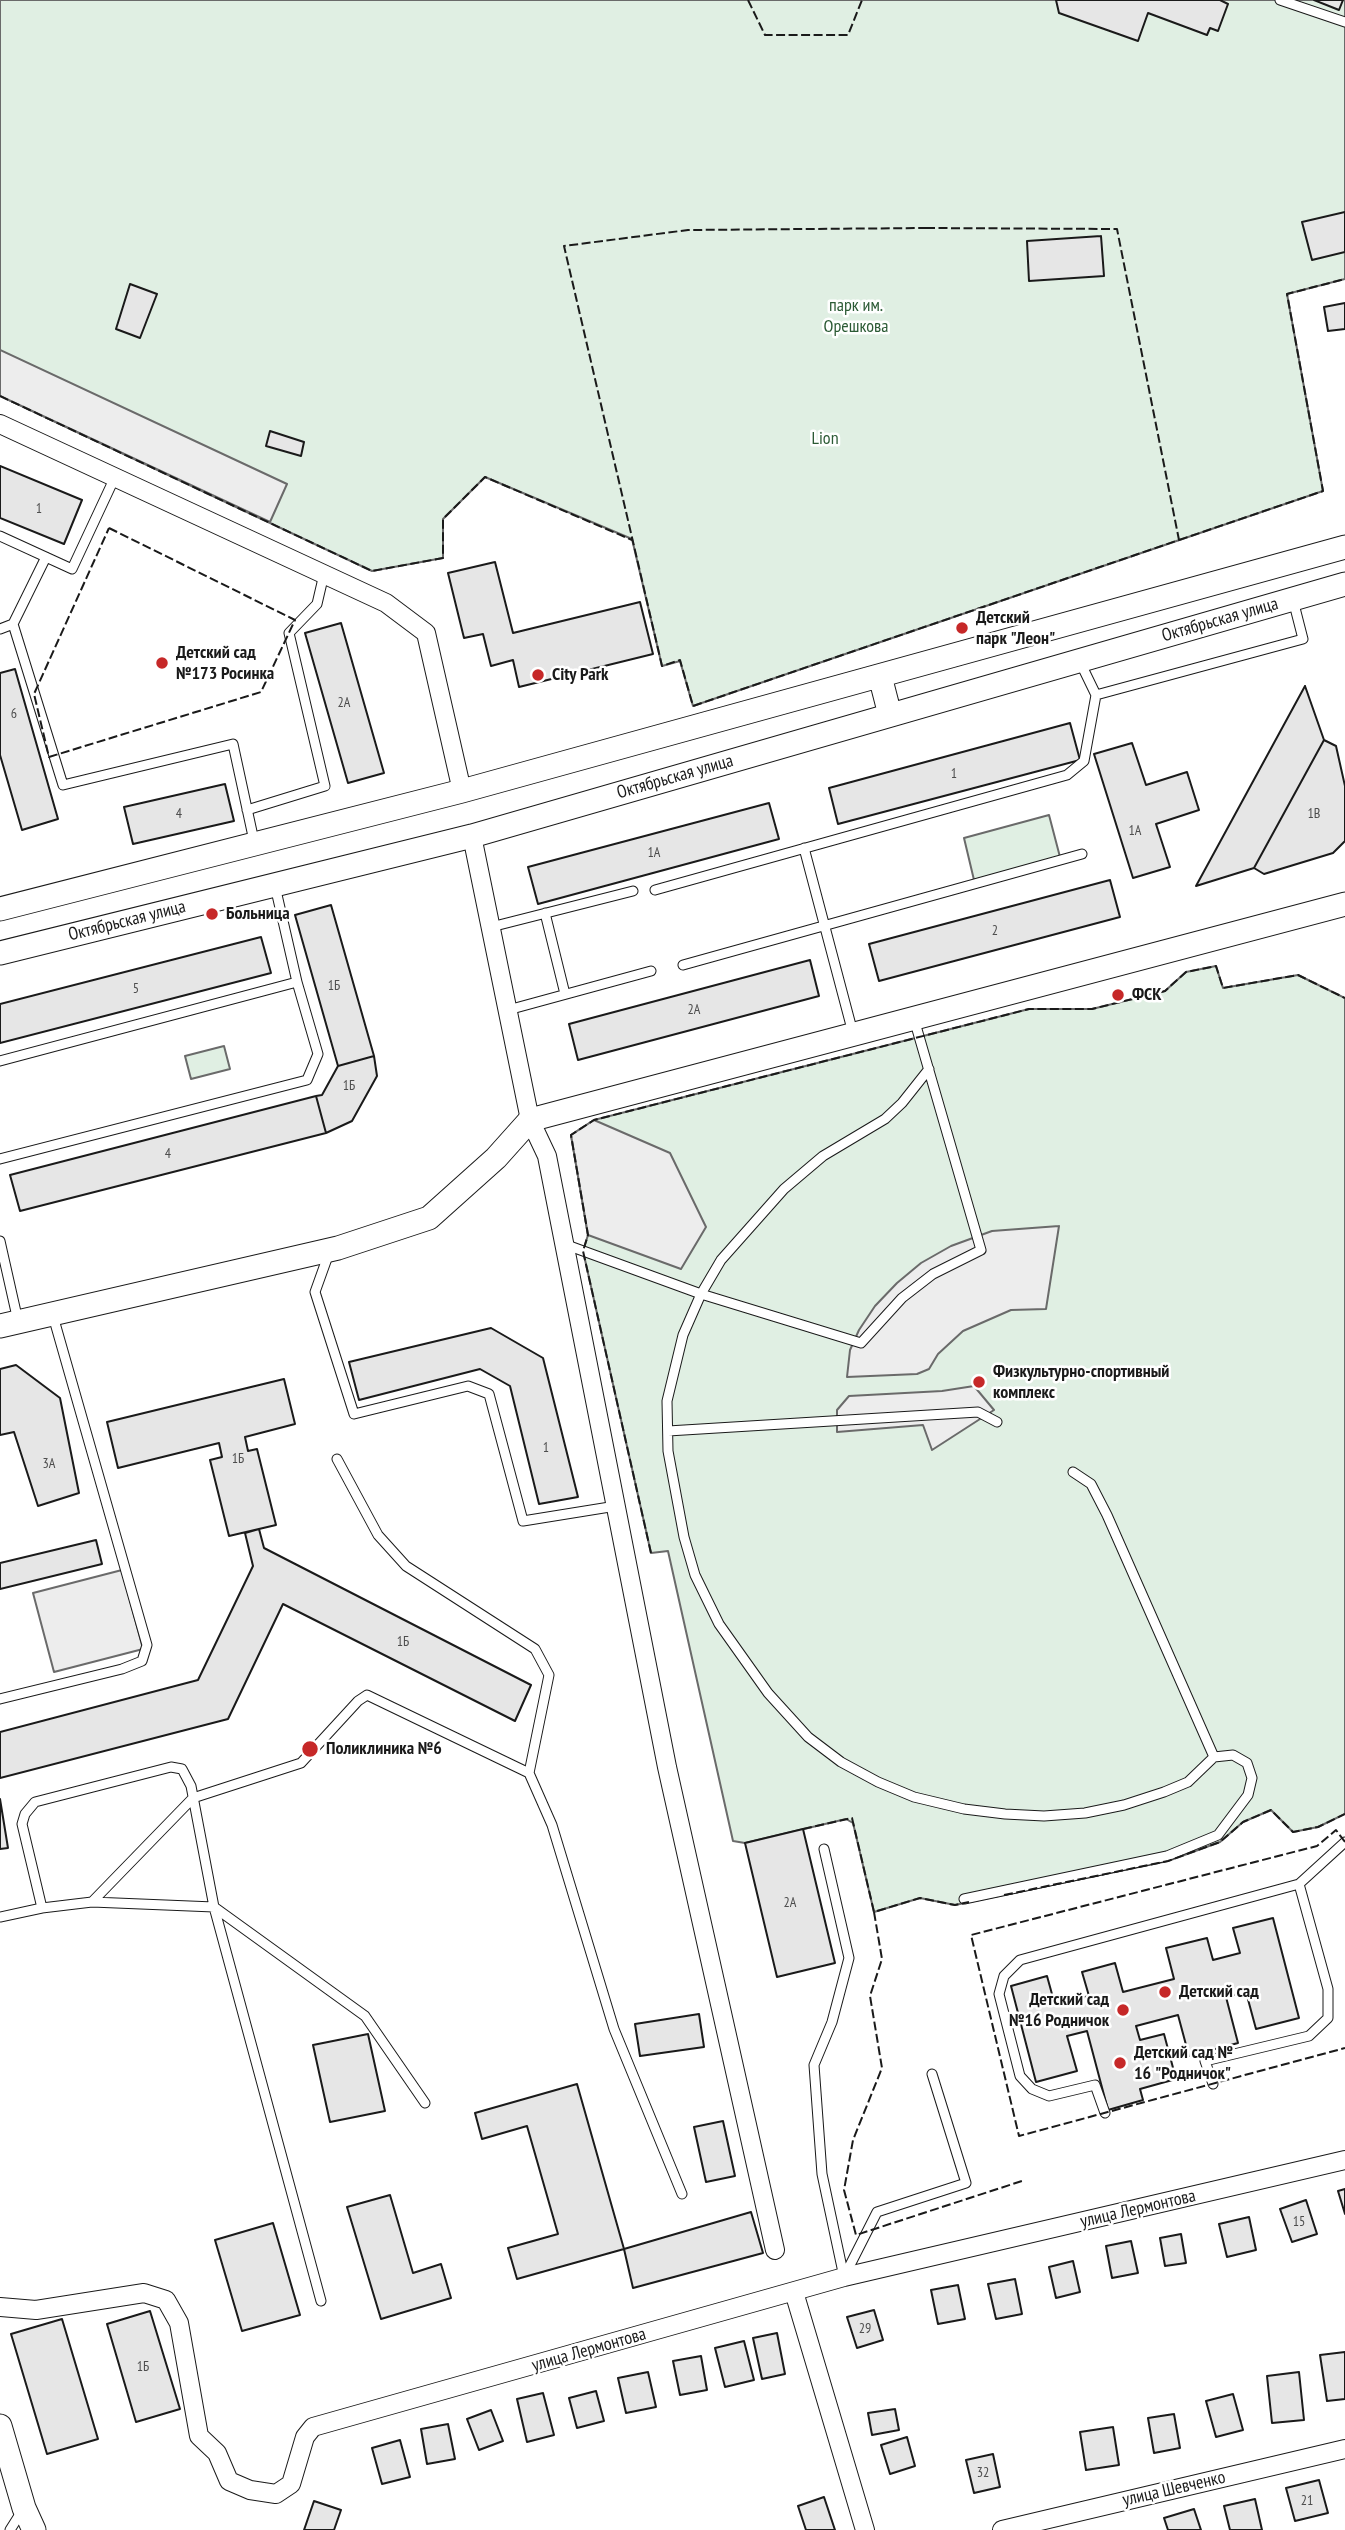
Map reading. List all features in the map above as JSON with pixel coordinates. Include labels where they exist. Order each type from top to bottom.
[{"type":"street","points":[[0,424],[386,603],[426,633],[462,791]]},
{"type":"street","name":"Октябрьская улица","points":[[0,909],[462,791],[1345,547]]},
{"type":"street","points":[[1284,564],[1292,599]]},
{"type":"street","name":"Октябрьская улица","points":[[0,953],[472,836],[1345,584]]},
{"type":"street","points":[[880,676],[890,715]]},
{"type":"street","points":[[472,836],[530,1120],[547,1156],[667,1767],[775,2250]]},
{"type":"street","points":[[9,1323],[331,1250],[429,1218],[496,1158],[530,1120],[1345,904]]},
{"type":"street","name":"улица Лермонтова","points":[[0,2307],[36,2310],[144,2292],[166,2300],[179,2323],[199,2436],[217,2453],[229,2481],[250,2490],[276,2494],[291,2484],[305,2437],[313,2427],[844,2277],[1345,2160]]},
{"type":"street","points":[[794,2292],[865,2530]]},
{"type":"street","points":[[0,2426],[24,2508],[34,2530]]},
{"type":"street","name":"улица Шевченко","points":[[1002,2530],[1345,2449]]},
{"type":"lane","points":[[1280,0],[1345,22]]},
{"type":"lane","points":[[0,536],[72,569],[115,477]]},
{"type":"lane","points":[[0,629],[13,624],[46,557]]},
{"type":"lane","points":[[247,810],[325,786],[289,634],[317,604],[324,574]]},
{"type":"lane","points":[[1097,695],[1303,639],[1292,599]]},
{"type":"lane","points":[[13,624],[63,785],[233,744],[255,844]]},
{"type":"lane","points":[[655,890],[1067,775],[1084,761],[1097,695],[1079,660]]},
{"type":"lane","points":[[804,848],[854,1035]]},
{"type":"lane","points":[[683,965],[1082,854]]},
{"type":"lane","points":[[0,1159],[307,1080],[317,1054],[275,885]]},
{"type":"lane","points":[[491,927],[633,891]]},
{"type":"lane","points":[[545,913],[565,994]]},
{"type":"lane","points":[[508,1010],[651,971]]},
{"type":"lane","points":[[0,1061],[297,982]]},
{"type":"lane","points":[[564,1244],[701,1294],[861,1343],[876,1324],[912,1290],[933,1274],[981,1250],[914,1018]]},
{"type":"lane","points":[[929,1069],[902,1103],[885,1119],[823,1156],[784,1189],[722,1260],[701,1294],[683,1335],[667,1401],[668,1451],[684,1537],[695,1575],[719,1624],[768,1693],[808,1737],[841,1762],[914,1797],[964,1809],[1044,1816],[1085,1813],[1124,1805],[1164,1792],[1188,1782],[1214,1757],[1233,1755],[1247,1763],[1252,1777],[1248,1795],[1218,1835],[1167,1856],[964,1899]]},
{"type":"lane","points":[[0,1241],[9,1323]]},
{"type":"lane","points":[[331,1250],[315,1292],[354,1414],[468,1386],[489,1394],[523,1521],[616,1506]]},
{"type":"lane","points":[[0,1699],[122,1669],[142,1661],[147,1645],[52,1314]]},
{"type":"lane","points":[[668,1431],[978,1412],[997,1422]]},
{"type":"lane","points":[[337,1459],[379,1535],[407,1566],[535,1648],[549,1675],[529,1773],[552,1825],[614,2029],[682,2194]]},
{"type":"lane","points":[[1073,1472],[1091,1484],[1107,1515],[1214,1757]]},
{"type":"lane","points":[[92,1902],[193,1798],[301,1763],[358,1701],[367,1695],[529,1773]]},
{"type":"lane","points":[[42,1908],[22,1824],[25,1814],[35,1802],[170,1767],[182,1769],[191,1786],[214,1907],[321,2301]]},
{"type":"lane","points":[[1105,2113],[1094,2085],[1049,2096],[1032,2089],[1020,2076],[999,1994],[1004,1976],[1020,1960],[1299,1884],[1345,1842]]},
{"type":"lane","points":[[824,1849],[849,1958],[832,2022],[814,2065],[822,2174],[844,2277]]},
{"type":"lane","points":[[1213,2084],[1205,2061],[1308,2036],[1328,2018],[1328,1989],[1299,1884]]},
{"type":"lane","points":[[0,1917],[42,1908],[92,1902],[214,1907],[365,2016],[425,2103]]},
{"type":"lane","points":[[844,2277],[877,2212],[966,2183],[932,2074]]},
{"type":"lane","points":[[10,2530],[24,2508]]},
{"type":"green space","name":"парк им. Орешкова","points":[[0,0],[1345,0],[1345,279],[1287,294],[1323,491],[693,706],[680,661],[662,666],[632,539],[485,477],[443,519],[443,558],[372,571],[0,396]]},
{"type":"green space","points":[[1049,815],[1060,857],[974,880],[964,838]]},
{"type":"green space","name":"Физкультурно-спортивный комплекс","points":[[1216,966],[1223,988],[1298,975],[1345,998],[1345,1814],[1318,1827],[1293,1832],[1271,1810],[1243,1822],[1220,1842],[1168,1861],[955,1905],[920,1898],[874,1912],[853,1823],[846,1819],[745,1843],[733,1841],[668,1551],[651,1553],[583,1251],[588,1235],[571,1135],[594,1120],[1029,1009],[1092,1009],[1165,991],[1186,972]]},
{"type":"green space","points":[[224,1046],[230,1069],[191,1079],[185,1056]]},
{"type":"shaded area","points":[[0,350],[287,484],[270,522],[0,396]]},
{"type":"shaded area","points":[[594,1120],[670,1153],[706,1227],[681,1269],[588,1235],[571,1135]]},
{"type":"shaded area","points":[[1059,1226],[1046,1309],[1011,1310],[963,1331],[938,1354],[929,1369],[917,1374],[847,1377],[850,1350],[859,1330],[875,1306],[921,1263],[951,1246],[992,1231]]},
{"type":"shaded area","points":[[974,1386],[994,1410],[932,1450],[923,1425],[837,1432],[837,1410],[849,1396],[942,1391]]},
{"type":"shaded area","points":[[122,1570],[143,1649],[54,1672],[33,1593]]},
{"type":"building","points":[[1056,0],[1220,0],[1228,4],[1218,31],[1210,28],[1207,35],[1148,13],[1138,41],[1059,13]]},
{"type":"building","points":[[1314,0],[1343,0],[1339,10]]},
{"type":"building","points":[[1345,212],[1345,252],[1312,260],[1302,222]]},
{"type":"building","points":[[1101,236],[1104,276],[1029,281],[1027,241]]},
{"type":"building","points":[[130,284],[157,294],[140,338],[116,329]]},
{"type":"building","points":[[1345,303],[1345,329],[1328,331],[1324,307]]},
{"type":"building","points":[[270,431],[304,442],[301,456],[266,446]]},
{"type":"building","points":[[0,466],[82,500],[64,544],[0,518]]},
{"type":"building","points":[[495,562],[513,633],[640,602],[653,654],[519,687],[513,660],[491,666],[483,634],[464,638],[448,573]]},
{"type":"building","points":[[341,623],[384,773],[348,783],[305,633]]},
{"type":"building","points":[[15,669],[58,819],[22,830],[0,755],[0,673]]},
{"type":"building","points":[[1305,686],[1324,740],[1254,868],[1196,886]]},
{"type":"building","points":[[1070,723],[1080,760],[838,824],[829,788]]},
{"type":"building","points":[[1324,740],[1336,746],[1345,786],[1345,841],[1333,853],[1264,874],[1254,868]]},
{"type":"building","points":[[1132,743],[1146,785],[1187,772],[1199,810],[1156,824],[1170,867],[1133,878],[1094,754]]},
{"type":"building","points":[[225,784],[234,821],[133,844],[124,807]]},
{"type":"building","points":[[769,803],[779,839],[538,904],[528,867]]},
{"type":"building","points":[[1110,880],[1120,917],[879,981],[869,944]]},
{"type":"building","points":[[331,905],[374,1056],[338,1066],[295,915]]},
{"type":"building","points":[[261,937],[271,973],[0,1043],[0,1004]]},
{"type":"building","points":[[810,960],[819,996],[578,1060],[569,1024]]},
{"type":"building","points":[[374,1056],[377,1076],[352,1121],[326,1133],[316,1096],[322,1095],[338,1066]]},
{"type":"building","points":[[316,1096],[326,1133],[20,1211],[10,1175]]},
{"type":"building","points":[[491,1328],[543,1358],[578,1497],[539,1504],[510,1386],[480,1369],[359,1400],[349,1362]]},
{"type":"building","points":[[16,1365],[60,1398],[79,1493],[38,1506],[14,1432],[0,1435],[0,1369]]},
{"type":"building","points":[[284,1379],[295,1424],[245,1437],[248,1451],[257,1449],[276,1525],[229,1536],[210,1460],[222,1457],[219,1443],[118,1468],[107,1422]]},
{"type":"building","points":[[259,1529],[264,1548],[531,1685],[515,1721],[283,1604],[228,1719],[0,1778],[0,1732],[198,1680],[253,1566],[245,1533]]},
{"type":"building","points":[[96,1540],[102,1564],[0,1589],[0,1563]]},
{"type":"building","points":[[0,1799],[8,1848],[0,1849]]},
{"type":"building","points":[[803,1829],[835,1963],[777,1977],[745,1843]]},
{"type":"building","name":"Детский сад №16 Родничок","points":[[1273,1918],[1299,2018],[1256,2029],[1246,1992],[1226,1997],[1238,2043],[1189,2056],[1178,2015],[1136,2026],[1140,2040],[1164,2034],[1176,2079],[1140,2089],[1143,2100],[1108,2110],[1087,2031],[1067,2036],[1077,2071],[1036,2082],[1011,1986],[1047,1976],[1055,2005],[1089,1996],[1082,1972],[1115,1963],[1123,1992],[1174,1979],[1166,1948],[1207,1938],[1213,1960],[1240,1953],[1233,1928]]},
{"type":"building","points":[[699,2014],[704,2047],[640,2056],[635,2024]]},
{"type":"building","points":[[368,2034],[385,2111],[330,2122],[313,2045]]},
{"type":"building","points":[[577,2084],[624,2249],[517,2279],[508,2248],[558,2234],[527,2126],[482,2139],[475,2113]]},
{"type":"building","points":[[723,2121],[735,2176],[706,2182],[694,2127]]},
{"type":"building","points":[[1345,2189],[1345,2214],[1338,2191]]},
{"type":"building","points":[[390,2195],[413,2273],[441,2264],[451,2298],[381,2319],[347,2207]]},
{"type":"building","points":[[1306,2200],[1317,2234],[1292,2242],[1280,2209]]},
{"type":"building","points":[[751,2212],[763,2253],[633,2288],[624,2249]]},
{"type":"building","points":[[1249,2217],[1256,2250],[1227,2257],[1219,2224]]},
{"type":"building","points":[[273,2223],[300,2315],[242,2331],[215,2240]]},
{"type":"building","points":[[1181,2234],[1186,2263],[1165,2266],[1160,2238]]},
{"type":"building","points":[[1131,2241],[1138,2273],[1112,2278],[1106,2246]]},
{"type":"building","points":[[1073,2261],[1080,2292],[1056,2298],[1049,2267]]},
{"type":"building","points":[[1015,2279],[1022,2314],[996,2319],[988,2284]]},
{"type":"building","points":[[958,2285],[965,2319],[938,2324],[931,2290]]},
{"type":"building","points":[[874,2310],[883,2340],[857,2348],[847,2317]]},
{"type":"building","points":[[150,2311],[180,2409],[136,2422],[107,2324]]},
{"type":"building","points":[[62,2319],[98,2439],[47,2454],[11,2334]]},
{"type":"building","points":[[777,2333],[785,2374],[762,2379],[753,2338]]},
{"type":"building","points":[[744,2341],[754,2380],[725,2387],[715,2348]]},
{"type":"building","points":[[1345,2352],[1345,2399],[1327,2401],[1320,2355]]},
{"type":"building","points":[[701,2356],[707,2390],[680,2395],[673,2361]]},
{"type":"building","points":[[648,2372],[656,2407],[626,2413],[618,2378]]},
{"type":"building","points":[[1299,2372],[1304,2420],[1272,2423],[1267,2376]]},
{"type":"building","points":[[596,2391],[604,2421],[577,2428],[569,2398]]},
{"type":"building","points":[[543,2393],[554,2435],[527,2442],[517,2399]]},
{"type":"building","points":[[1233,2394],[1243,2430],[1216,2437],[1206,2401]]},
{"type":"building","points":[[895,2409],[899,2430],[872,2435],[868,2413]]},
{"type":"building","points":[[491,2410],[503,2441],[479,2450],[467,2419]]},
{"type":"building","points":[[1174,2414],[1180,2448],[1154,2453],[1148,2418]]},
{"type":"building","points":[[448,2424],[455,2459],[427,2464],[421,2429]]},
{"type":"building","points":[[1113,2427],[1119,2465],[1086,2470],[1080,2432]]},
{"type":"building","points":[[907,2437],[915,2466],[890,2474],[881,2445]]},
{"type":"building","points":[[400,2440],[410,2477],[382,2484],[372,2448]]},
{"type":"building","points":[[993,2454],[1000,2487],[974,2493],[966,2460]]},
{"type":"building","points":[[1319,2480],[1328,2513],[1295,2521],[1286,2488]]},
{"type":"building","points":[[824,2497],[835,2530],[806,2530],[798,2506]]},
{"type":"building","points":[[1255,2499],[1262,2530],[1230,2530],[1224,2506]]},
{"type":"building","points":[[314,2501],[341,2510],[334,2530],[304,2530]]},
{"type":"building","points":[[1194,2509],[1201,2530],[1168,2530],[1164,2518]]},
{"type":"fence","points":[[748,0],[765,35],[848,35],[862,0]]},
{"type":"fence","points":[[926,228],[1117,229],[1179,540],[693,706],[680,660],[662,666],[564,246],[688,230],[926,228]]},
{"type":"fence","points":[[1179,540],[1323,491],[1287,294],[1345,279]]},
{"type":"fence","points":[[0,396],[372,571],[443,558],[443,519],[485,477],[632,540]]},
{"type":"fence","points":[[109,528],[295,620],[261,692],[49,757],[34,694],[109,528]]},
{"type":"fence","points":[[651,1553],[583,1251],[588,1235],[571,1135],[594,1120],[1029,1009],[1092,1009],[1165,991],[1186,972],[1216,966],[1223,988],[1298,975],[1345,998]]},
{"type":"fence","points":[[1004,1895],[1168,1861],[1220,1842],[1243,1822],[1271,1810],[1293,1832],[1318,1827],[1345,1814]]},
{"type":"fence","points":[[803,1829],[852,1818],[874,1912],[920,1898],[955,1905],[969,1902]]},
{"type":"fence","points":[[1345,1842],[1336,1830],[1317,1846],[971,1935],[1019,2136],[1345,2048]]},
{"type":"fence","points":[[874,1912],[882,1959],[870,1996],[882,2068],[853,2140],[844,2190],[856,2235],[1022,2181]]},
{"type":"place","name":"Детский парк \"Леон\"","points":[[962,628]]},
{"type":"place","name":"Детский сад №173 Росинка","points":[[162,663]]},
{"type":"place","name":"City Park","points":[[538,675]]},
{"type":"place","name":"Больница","points":[[212,914]]},
{"type":"place","name":"ФСК","points":[[1118,995]]},
{"type":"place","name":"Физкультурно-спортивный комплекс","points":[[979,1382]]},
{"type":"place","name":"Поликлиника №6","points":[[310,1749]]},
{"type":"place","name":"Детский сад","points":[[1165,1992]]},
{"type":"place","name":"Детский сад №16 Родничок","points":[[1123,2010]]},
{"type":"place","name":"Детский сад № 16 \"Родничок\"","points":[[1120,2063]]},
{"type":"park label","name":"Lion","points":[[825,439]]}]
